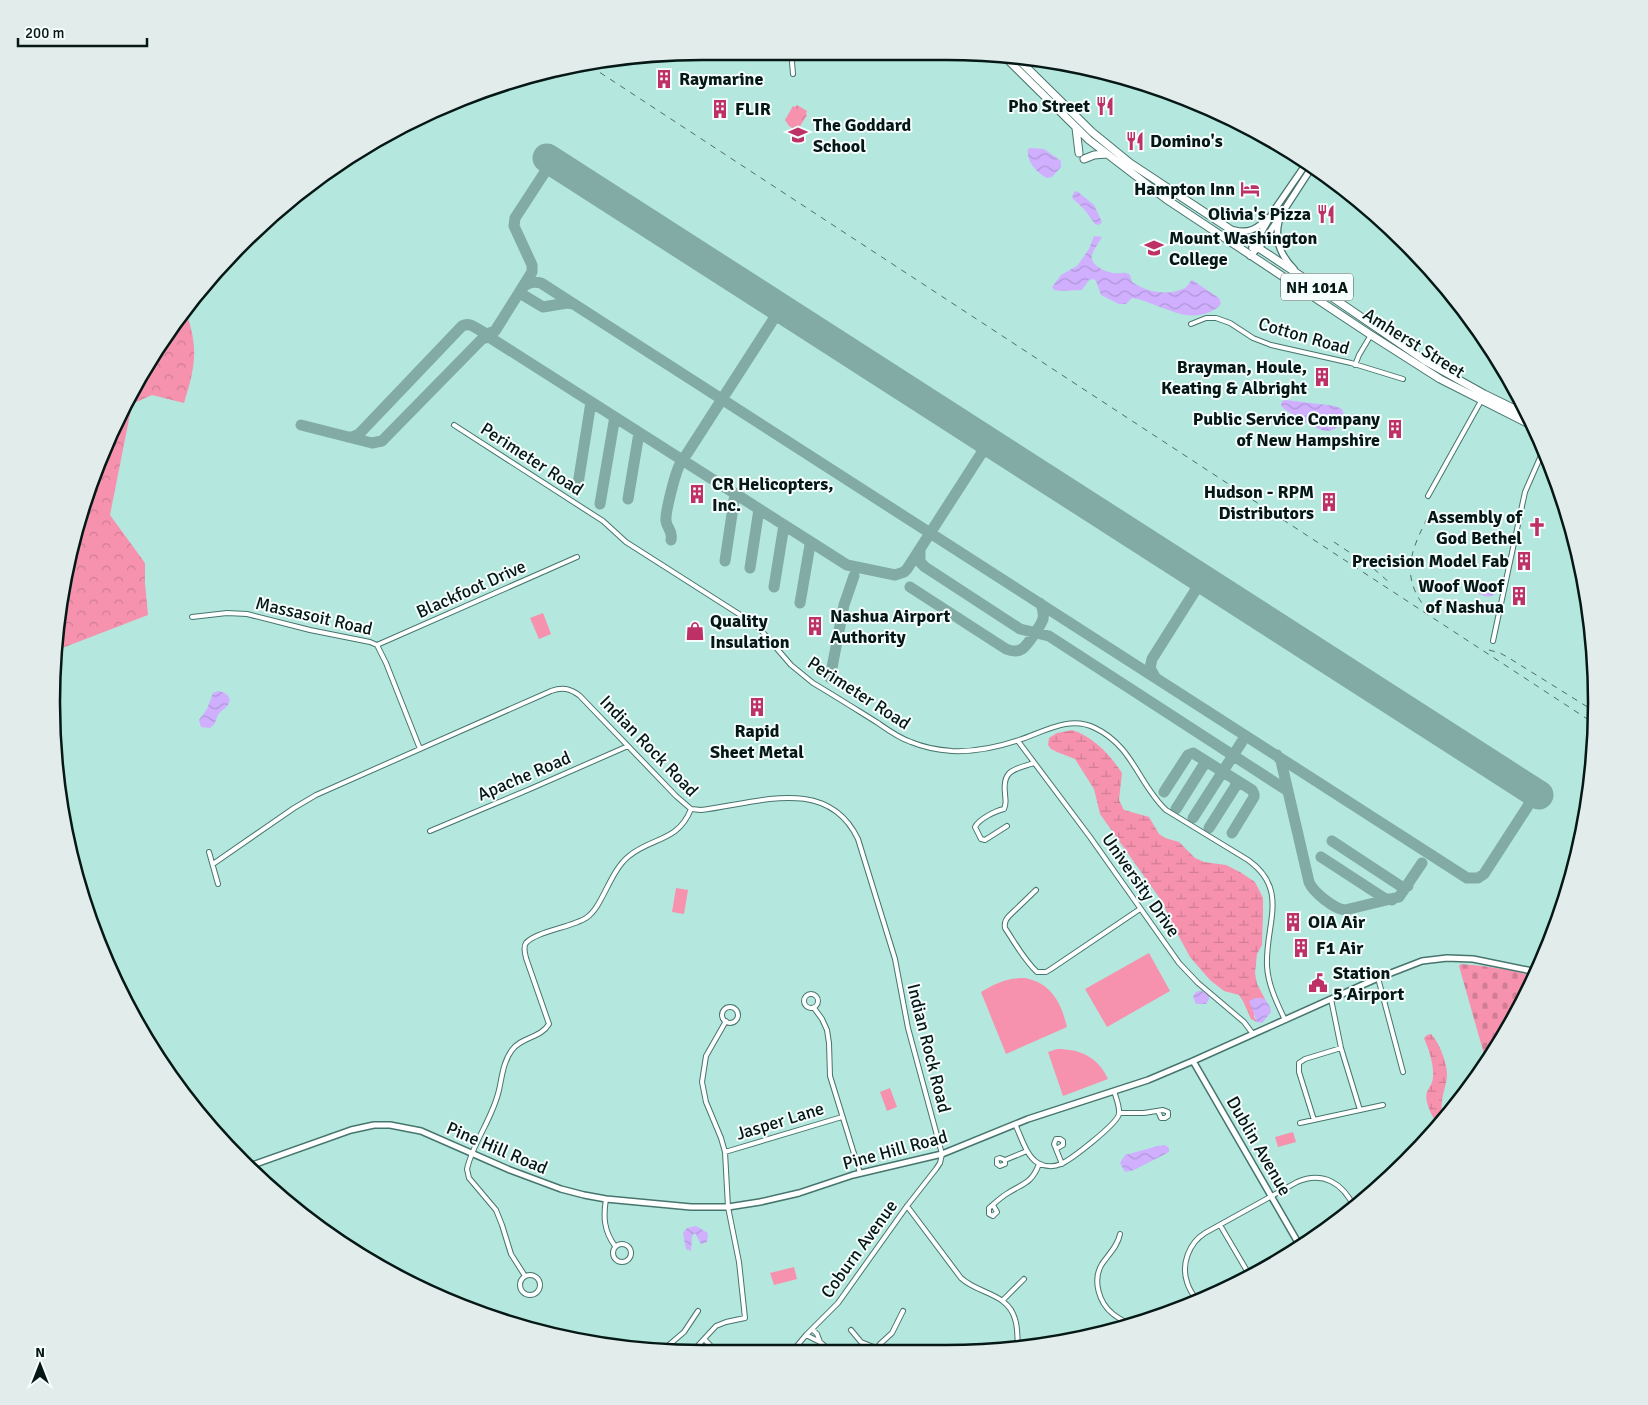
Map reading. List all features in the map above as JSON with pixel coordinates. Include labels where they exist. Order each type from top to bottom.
[{"type":"highway","name":"Amherst Street","points":[[1011,63],[1076,128],[1166,199],[1250,256],[1440,379],[1523,421]]},
{"type":"highway","name":"Amherst Street","points":[[1024,65],[1078,119],[1130,163],[1257,246],[1427,362],[1518,411]]},
{"type":"highway","points":[[1076,128],[1078,153]]},
{"type":"highway","points":[[1084,159],[1094,155],[1107,154]]},
{"type":"main road","points":[[1257,246],[1275,209],[1303,169]]},
{"type":"main road","points":[[1250,256],[1308,173]]},
{"type":"main road","points":[[1232,230],[1246,232],[1257,228],[1275,209]]},
{"type":"main road","points":[[1282,212],[1277,230],[1279,244],[1286,260],[1301,276]]},
{"type":"street","points":[[792,60],[793,74]]},
{"type":"street","name":"Cotton Road","points":[[1191,324],[1206,318],[1216,318],[1230,323],[1253,338],[1271,345],[1355,365],[1403,379]]},
{"type":"street","name":"Cotton Road","points":[[1355,365],[1371,335]]},
{"type":"street","points":[[1428,496],[1481,401]]},
{"type":"street","name":"Perimeter Road","points":[[454,425],[603,521],[626,542],[753,623],[799,673],[910,742],[952,751],[986,748],[1018,741],[1069,723],[1094,727],[1107,736],[1126,753],[1166,810],[1256,866],[1269,881],[1273,900],[1267,965],[1272,988],[1284,1020]]},
{"type":"street","points":[[1493,641],[1526,488],[1540,458]]},
{"type":"street","name":"Blackfoot Drive","points":[[377,645],[577,557]]},
{"type":"street","name":"Massasoit Road","points":[[192,618],[227,613],[248,614],[377,645],[420,749]]},
{"type":"street","name":"Indian Rock Road","points":[[213,864],[307,800],[561,688],[571,690],[580,696],[676,796],[691,809],[706,810],[772,798],[794,797],[825,805],[848,821],[861,847],[892,951],[908,1028],[942,1154]]},
{"type":"street","name":"University Drive","points":[[1018,741],[1189,975],[1244,1022],[1253,1034]]},
{"type":"street","name":"Apache Road","points":[[430,831],[628,746]]},
{"type":"street","points":[[1006,826],[985,840],[981,839],[975,827],[977,823],[1004,809],[1006,805],[1005,780],[1009,773],[1013,769],[1034,763]]},
{"type":"street","points":[[525,1276],[511,1254],[496,1210],[468,1175],[467,1169],[499,1093],[507,1058],[519,1043],[542,1032],[549,1024],[524,947],[526,943],[536,937],[581,921],[590,915],[599,903],[612,876],[624,860],[636,851],[676,831],[686,821],[691,809]]},
{"type":"street","points":[[209,852],[218,884]]},
{"type":"street","points":[[1036,890],[1009,916],[1004,925],[1031,967],[1037,972],[1046,972],[1140,909]]},
{"type":"street","name":"Pine Hill Road","points":[[255,1164],[341,1133],[381,1125],[401,1126],[421,1131],[497,1165],[562,1189],[606,1199],[691,1208],[728,1207],[799,1193],[860,1174],[942,1154],[1016,1124],[1148,1080],[1378,978],[1422,961],[1447,958],[1487,961],[1529,970]]},
{"type":"street","points":[[1378,978],[1403,1072]]},
{"type":"street","points":[[1331,999],[1341,1048],[1360,1110]]},
{"type":"street","points":[[727,1007],[734,1008],[738,1012],[737,1018],[734,1022],[726,1021],[722,1015],[724,1010],[727,1007]]},
{"type":"street","points":[[814,1008],[827,1030],[830,1076],[860,1174]]},
{"type":"street","points":[[699,1345],[716,1326],[745,1318],[739,1262],[728,1207],[725,1152],[706,1102],[702,1082],[706,1056],[726,1021]]},
{"type":"street","points":[[1314,1120],[1299,1072],[1299,1063],[1305,1059],[1341,1048]]},
{"type":"street","name":"Dublin Avenue","points":[[1193,1061],[1297,1240]]},
{"type":"street","points":[[1016,1124],[1027,1151],[1032,1158],[1039,1164],[1051,1166],[1062,1164],[1116,1121],[1119,1113],[1114,1091]]},
{"type":"street","points":[[1300,1123],[1383,1105]]},
{"type":"street","points":[[1119,1113],[1158,1111]]},
{"type":"street","name":"Jasper Lane","points":[[725,1152],[842,1117]]},
{"type":"street","points":[[1056,1149],[1062,1164]]},
{"type":"street","points":[[1005,1160],[1027,1151]]},
{"type":"street","name":"Coburn Avenue","points":[[798,1345],[838,1303],[862,1272],[907,1206],[936,1169],[942,1154]]},
{"type":"street","points":[[993,1205],[1008,1193],[1029,1181],[1039,1164]]},
{"type":"street","points":[[1194,1295],[1187,1284],[1185,1275],[1188,1254],[1199,1237],[1300,1180],[1319,1178],[1331,1181],[1341,1187],[1351,1201]]},
{"type":"street","points":[[606,1199],[604,1225],[614,1246],[612,1254],[615,1260],[623,1262],[629,1259],[631,1250],[627,1245],[620,1244],[614,1246]]},
{"type":"street","points":[[907,1206],[961,1278],[971,1286],[1003,1300],[1016,1319],[1018,1341]]},
{"type":"street","points":[[1220,1225],[1247,1270]]},
{"type":"street","points":[[1120,1234],[1117,1243],[1100,1267],[1098,1279],[1101,1299],[1112,1314],[1122,1320]]},
{"type":"street","points":[[532,1275],[539,1280],[539,1290],[534,1294],[525,1293],[521,1288],[521,1281],[525,1276],[532,1275]]},
{"type":"street","points":[[1003,1300],[1024,1279]]},
{"type":"street","points":[[669,1344],[684,1332],[698,1311]]},
{"type":"street","points":[[881,1345],[892,1333],[902,1311]]},
{"type":"street","points":[[812,1329],[820,1342]]},
{"type":"street","points":[[851,1330],[866,1345]]},
{"type":"street","points":[[806,1335],[824,1345]]},
{"type":"street","points":[[704,1340],[710,1345]]},
{"type":"green space","points":[[797,105],[807,111],[807,115],[797,131],[789,126],[785,120],[793,106]]},
{"type":"green space","points":[[188,318],[193,337],[194,358],[191,379],[184,403],[152,395],[134,403],[168,346]]},
{"type":"green space","points":[[131,409],[110,515],[145,563],[148,615],[62,648],[72,577],[82,536],[94,496],[109,457]]},
{"type":"green space","points":[[543,613],[551,634],[539,639],[530,618]]},
{"type":"green space","points":[[1072,730],[1087,737],[1101,747],[1122,773],[1119,800],[1124,810],[1149,817],[1159,834],[1179,842],[1195,858],[1204,862],[1226,865],[1255,882],[1263,898],[1263,914],[1262,945],[1257,954],[1255,973],[1257,984],[1265,999],[1255,998],[1254,1017],[1257,1022],[1251,1019],[1239,995],[1224,991],[1210,980],[1190,957],[1163,903],[1100,814],[1094,789],[1075,759],[1051,749],[1048,745],[1049,738],[1057,733]]},
{"type":"green space","points":[[676,888],[688,890],[684,914],[672,912]]},
{"type":"green space","points":[[1149,953],[1170,991],[1107,1027],[1085,989]]},
{"type":"green space","points":[[1461,964],[1488,967],[1527,975],[1502,1024],[1484,1053],[1459,966]]},
{"type":"green space","points":[[1025,978],[1042,984],[1054,995],[1062,1010],[1067,1027],[1006,1054],[981,992],[1002,982]]},
{"type":"green space","points":[[1431,1034],[1437,1042],[1446,1064],[1447,1074],[1442,1111],[1434,1119],[1426,1099],[1433,1072],[1431,1057],[1424,1038]]},
{"type":"green space","points":[[1057,1049],[1081,1053],[1094,1060],[1104,1071],[1108,1079],[1063,1096],[1048,1052]]},
{"type":"green space","points":[[890,1088],[897,1107],[887,1111],[880,1092]]},
{"type":"green space","points":[[1293,1132],[1296,1142],[1278,1147],[1275,1137]]},
{"type":"green space","points":[[794,1267],[797,1279],[774,1285],[770,1273]]},
{"type":"water","points":[[1028,149],[1044,149],[1061,161],[1061,167],[1052,177],[1047,178],[1030,163]]},
{"type":"water","points":[[1077,191],[1094,205],[1102,222],[1099,225],[1095,224],[1084,209],[1072,198],[1074,192]]},
{"type":"water","points":[[1094,236],[1102,237],[1094,250],[1092,259],[1103,270],[1112,273],[1128,274],[1132,282],[1157,292],[1183,289],[1192,280],[1219,298],[1221,303],[1211,312],[1201,315],[1190,315],[1180,314],[1132,298],[1126,304],[1119,304],[1101,295],[1094,279],[1089,280],[1082,290],[1054,290],[1052,287],[1061,275],[1077,266],[1089,249]]},
{"type":"water","points":[[1282,401],[1335,406],[1342,409],[1345,418],[1335,429],[1329,431],[1322,430],[1283,408],[1281,405]]},
{"type":"water","points":[[1495,586],[1497,593],[1483,596],[1478,593],[1480,588]]},
{"type":"water","points":[[218,691],[228,696],[229,703],[219,714],[212,727],[201,727],[199,720],[207,709],[213,693]]},
{"type":"water","points":[[1198,991],[1202,991],[1209,996],[1206,1004],[1196,1004],[1193,997]]},
{"type":"water","points":[[1255,998],[1265,999],[1270,1007],[1271,1012],[1262,1023],[1257,1022],[1249,1001]]},
{"type":"water","points":[[1165,1145],[1169,1148],[1169,1152],[1134,1170],[1125,1172],[1120,1163],[1125,1155]]},
{"type":"water","points":[[696,1226],[708,1233],[707,1242],[701,1244],[695,1233],[692,1236],[691,1251],[686,1249],[683,1233],[687,1228]]},
{"type":"taxiway","points":[[348,437],[359,434],[462,326],[469,325],[487,334],[495,331],[532,272],[532,265],[514,226],[515,218],[545,172],[560,167]]},
{"type":"taxiway","points":[[574,304],[567,303],[543,307],[523,295],[522,291],[527,284],[541,283],[1467,878],[1478,878],[1484,874],[1528,806],[1528,794],[1521,784]]},
{"type":"taxiway","points":[[765,299],[774,313],[773,320],[782,315],[795,318]]},
{"type":"taxiway","points":[[671,540],[666,516],[679,466],[773,320]]},
{"type":"taxiway","points":[[301,425],[372,443],[382,441],[482,339],[489,337],[847,565],[895,575],[907,569],[981,454],[990,449],[1001,450]]},
{"type":"taxiway","points":[[578,484],[591,402]]},
{"type":"taxiway","points":[[600,504],[616,418]]},
{"type":"taxiway","points":[[628,499],[639,433]]},
{"type":"taxiway","points":[[974,433],[982,443],[981,454]]},
{"type":"taxiway","points":[[725,561],[735,494]]},
{"type":"taxiway","points":[[750,568],[759,509]]},
{"type":"taxiway","points":[[774,587],[784,525]]},
{"type":"taxiway","points":[[800,603],[810,545],[809,541]]},
{"type":"taxiway","points":[[920,550],[920,562],[925,567],[1020,629],[1049,636],[1288,791]]},
{"type":"taxiway","points":[[1189,571],[1196,583],[1195,591]]},
{"type":"taxiway","points":[[830,678],[844,605],[854,576]]},
{"type":"taxiway","points":[[1155,677],[1150,668],[1152,659],[1195,591],[1207,586],[1220,591]]},
{"type":"taxiway","points":[[910,587],[1012,651],[1022,649],[1040,626],[1043,619],[1043,609],[1040,603]]},
{"type":"taxiway","points":[[1193,818],[1243,740],[1249,738]]},
{"type":"taxiway","points":[[1164,792],[1188,755],[1193,753],[1252,790],[1254,794],[1232,833]]},
{"type":"taxiway","points":[[1277,755],[1281,761],[1309,882],[1324,899],[1335,907],[1345,910],[1399,897],[1422,863]]},
{"type":"taxiway","points":[[1176,809],[1203,766],[1207,763],[1210,764]]},
{"type":"taxiway","points":[[1209,828],[1235,787],[1234,779]]},
{"type":"taxiway","points":[[1332,841],[1402,887],[1408,886]]},
{"type":"taxiway","points":[[1321,857],[1384,898],[1392,900]]},
{"type":"runway","points":[[547,158],[1539,795]]},
{"type":"railway","points":[[595,69],[1588,719]]},
{"type":"railway","points":[[1429,612],[1419,599],[1413,586],[1411,562],[1418,537],[1431,511]]},
{"type":"railway","points":[[1334,542],[1373,568],[1391,584]]},
{"type":"railway","points":[[1489,650],[1509,658],[1588,707]]},
{"type":"place","name":"Raymarine","points":[[664,79]]},
{"type":"place","name":"Pho Street","points":[[1105,106]]},
{"type":"place","name":"FLIR","points":[[720,109]]},
{"type":"place","name":"The Goddard School","points":[[798,135]]},
{"type":"place","name":"Domino's","points":[[1135,141]]},
{"type":"place","name":"Hampton Inn","points":[[1250,189]]},
{"type":"place","name":"Olivia's Pizza","points":[[1326,214]]},
{"type":"place","name":"Mount Washington College","points":[[1154,248]]},
{"type":"place","name":"Brayman, Houle, Keating & Albright","points":[[1322,377]]},
{"type":"place","name":"Public Service Company of New Hampshire","points":[[1395,429]]},
{"type":"place","name":"CR Helicopters, Inc.","points":[[697,494]]},
{"type":"place","name":"Hudson - RPM Distributors","points":[[1329,502]]},
{"type":"place","name":"Assembly of God Bethel","points":[[1537,527]]},
{"type":"place","name":"Precision Model Fab","points":[[1524,561]]},
{"type":"place","name":"Woof Woof of Nashua","points":[[1519,596]]},
{"type":"place","name":"Nashua Airport Authority","points":[[815,626]]},
{"type":"place","name":"Quality Insulation","points":[[695,631]]},
{"type":"place","name":"Rapid Sheet Metal","points":[[757,707]]},
{"type":"place","name":"OIA Air","points":[[1293,922]]},
{"type":"place","name":"F1 Air","points":[[1301,948]]},
{"type":"place","name":"Station 5 Airport","points":[[1318,983]]}]
